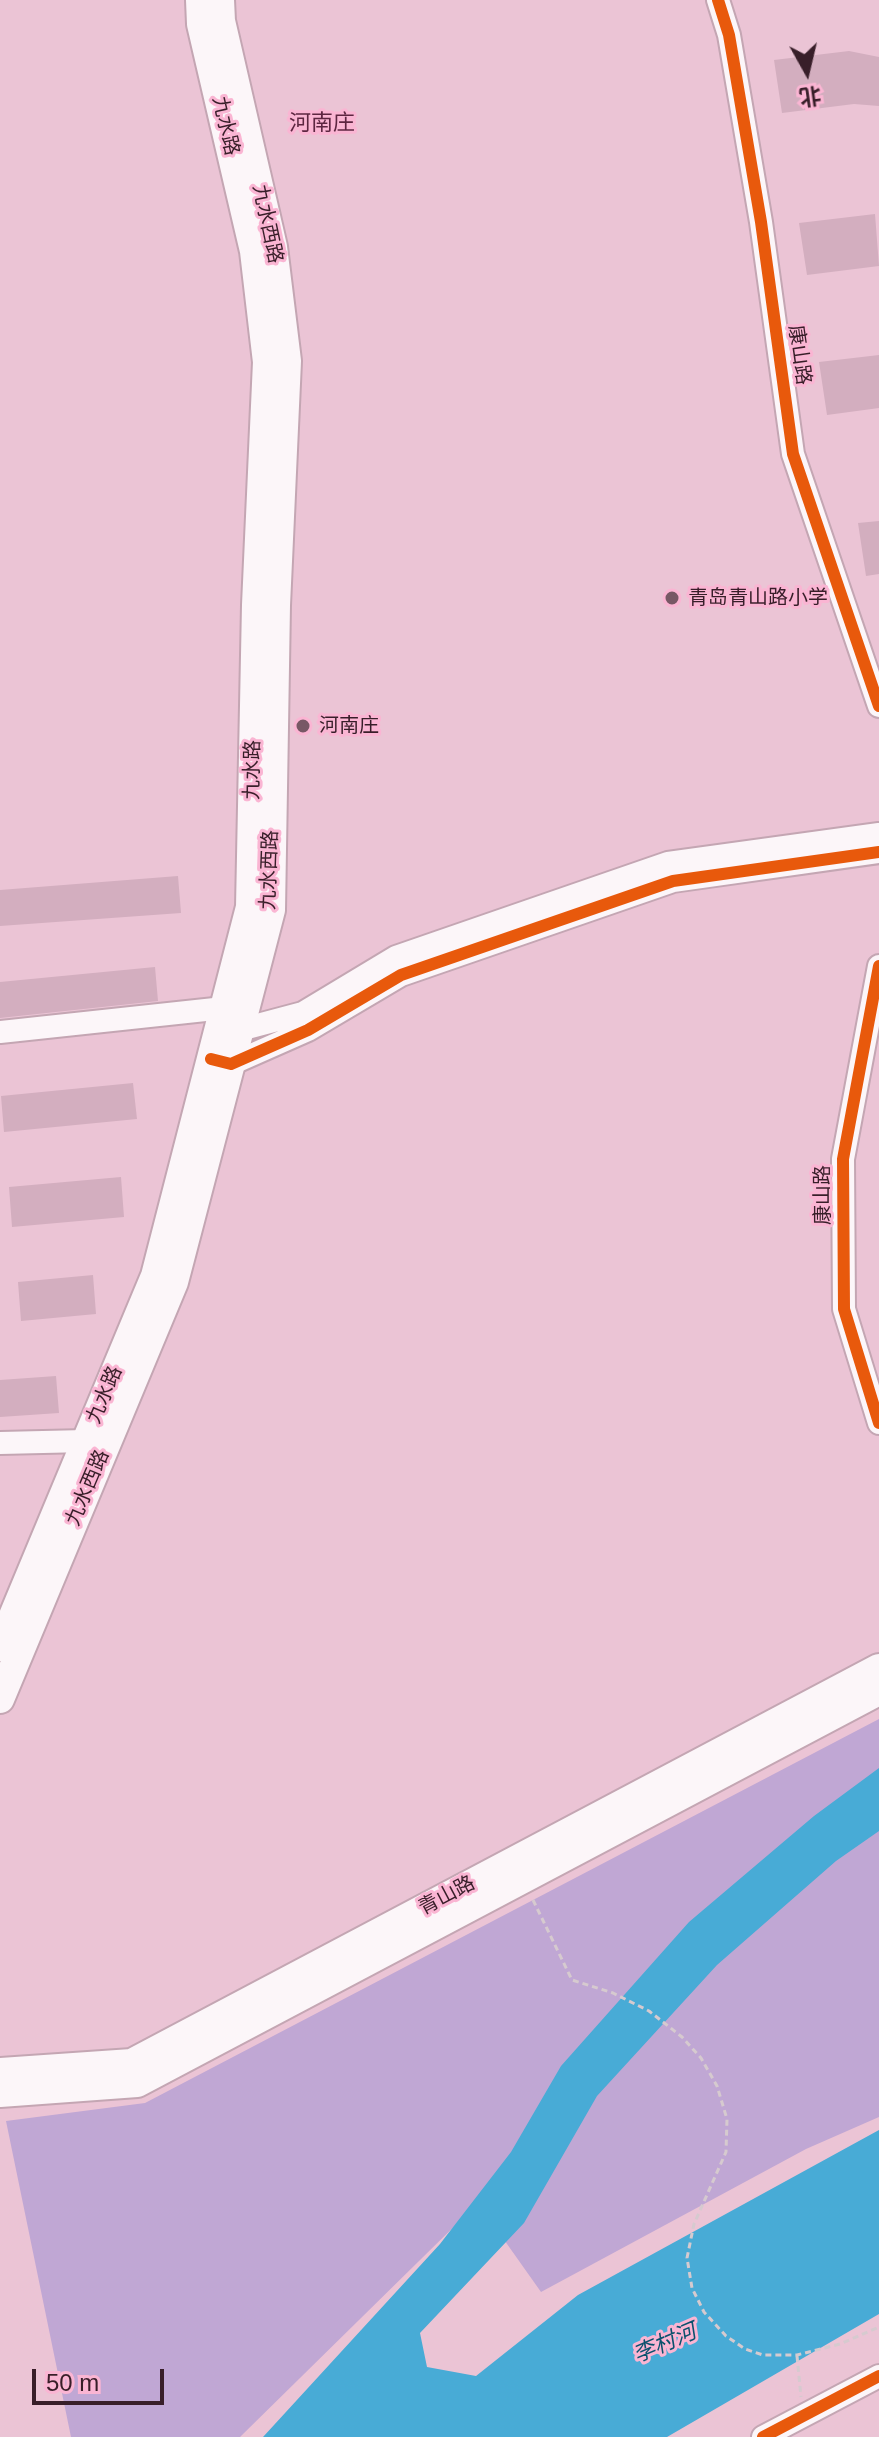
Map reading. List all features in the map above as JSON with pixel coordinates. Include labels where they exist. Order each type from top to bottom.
[{"type":"main road","name":"九水路","points":[[0,1647],[155,1276],[225,1039],[250,907],[256,605],[267,362],[254,251],[201,24],[200,0]]},
{"type":"main road","name":"九水西路","points":[[0,1699],[174,1282],[225,1039],[271,910],[276,605],[287,361],[273,247],[221,21],[220,0]]},
{"type":"main road","name":"青山路","points":[[0,2072],[132,2063],[879,1668]]},
{"type":"main road","name":"青山路","points":[[0,2093],[137,2083],[879,1691]]},
{"type":"street","name":"康山路","points":[[718,0],[729,35],[761,222],[793,454],[879,706]]},
{"type":"street","points":[[225,1039],[303,1013],[396,957],[668,863],[879,834]]},
{"type":"street","points":[[0,1032],[225,1039],[308,1030],[401,975],[673,881],[879,852]]},
{"type":"street","name":"康山路","points":[[879,966],[843,1174],[844,1309],[879,1423]]},
{"type":"street","points":[[0,1443],[86,1441]]},
{"type":"street","points":[[763,2437],[879,2376]]},
{"type":"path","points":[[523,1879],[572,1980],[613,1993],[649,2011],[701,2058],[717,2086],[727,2119],[726,2152],[694,2224],[687,2258],[692,2288],[704,2312],[726,2336],[745,2349],[763,2355],[797,2355],[840,2344],[879,2327]]},
{"type":"path","points":[[797,2355],[799,2382]]},
{"type":"shaded area","points":[[879,1719],[879,2117],[806,2149],[541,2292],[478,2203],[240,2437],[71,2437],[6,2121],[145,2103]]},
{"type":"water","name":"李村河","points":[[879,1768],[879,1831],[836,1861],[717,1965],[597,2096],[524,2223],[420,2333],[427,2367],[476,2376],[578,2295],[879,2130],[879,2314],[667,2437],[263,2437],[440,2244],[511,2152],[561,2066],[689,1922],[814,1816]]},
{"type":"building","points":[[849,51],[879,57],[879,106],[854,104],[782,113],[774,60]]},
{"type":"building","points":[[875,214],[879,266],[807,275],[799,223]]},
{"type":"building","points":[[879,355],[879,408],[827,415],[819,362]]},
{"type":"building","points":[[879,521],[879,574],[866,576],[858,523]]},
{"type":"building","points":[[178,876],[181,913],[0,926],[0,890]]},
{"type":"building","points":[[155,967],[158,1001],[0,1018],[0,982]]},
{"type":"building","points":[[133,1083],[137,1119],[4,1132],[1,1096]]},
{"type":"building","points":[[121,1177],[124,1217],[12,1227],[9,1187]]},
{"type":"building","points":[[93,1275],[96,1314],[21,1321],[18,1282]]},
{"type":"building","points":[[56,1376],[59,1413],[0,1417],[0,1380]]},
{"type":"cycle path","points":[[718,0],[729,35],[761,222],[793,454],[879,706]]},
{"type":"cycle path","points":[[211,1059],[231,1064],[308,1030],[401,975],[673,881],[879,852]]},
{"type":"cycle path","points":[[879,966],[843,1159],[844,1309],[879,1423]]},
{"type":"cycle path","points":[[763,2437],[879,2376]]},
{"type":"place","name":"青岛青山路小学","points":[[672,598]]},
{"type":"place","name":"河南庄","points":[[303,726]]},
{"type":"district","name":"河南庄","points":[[322,124]]}]
